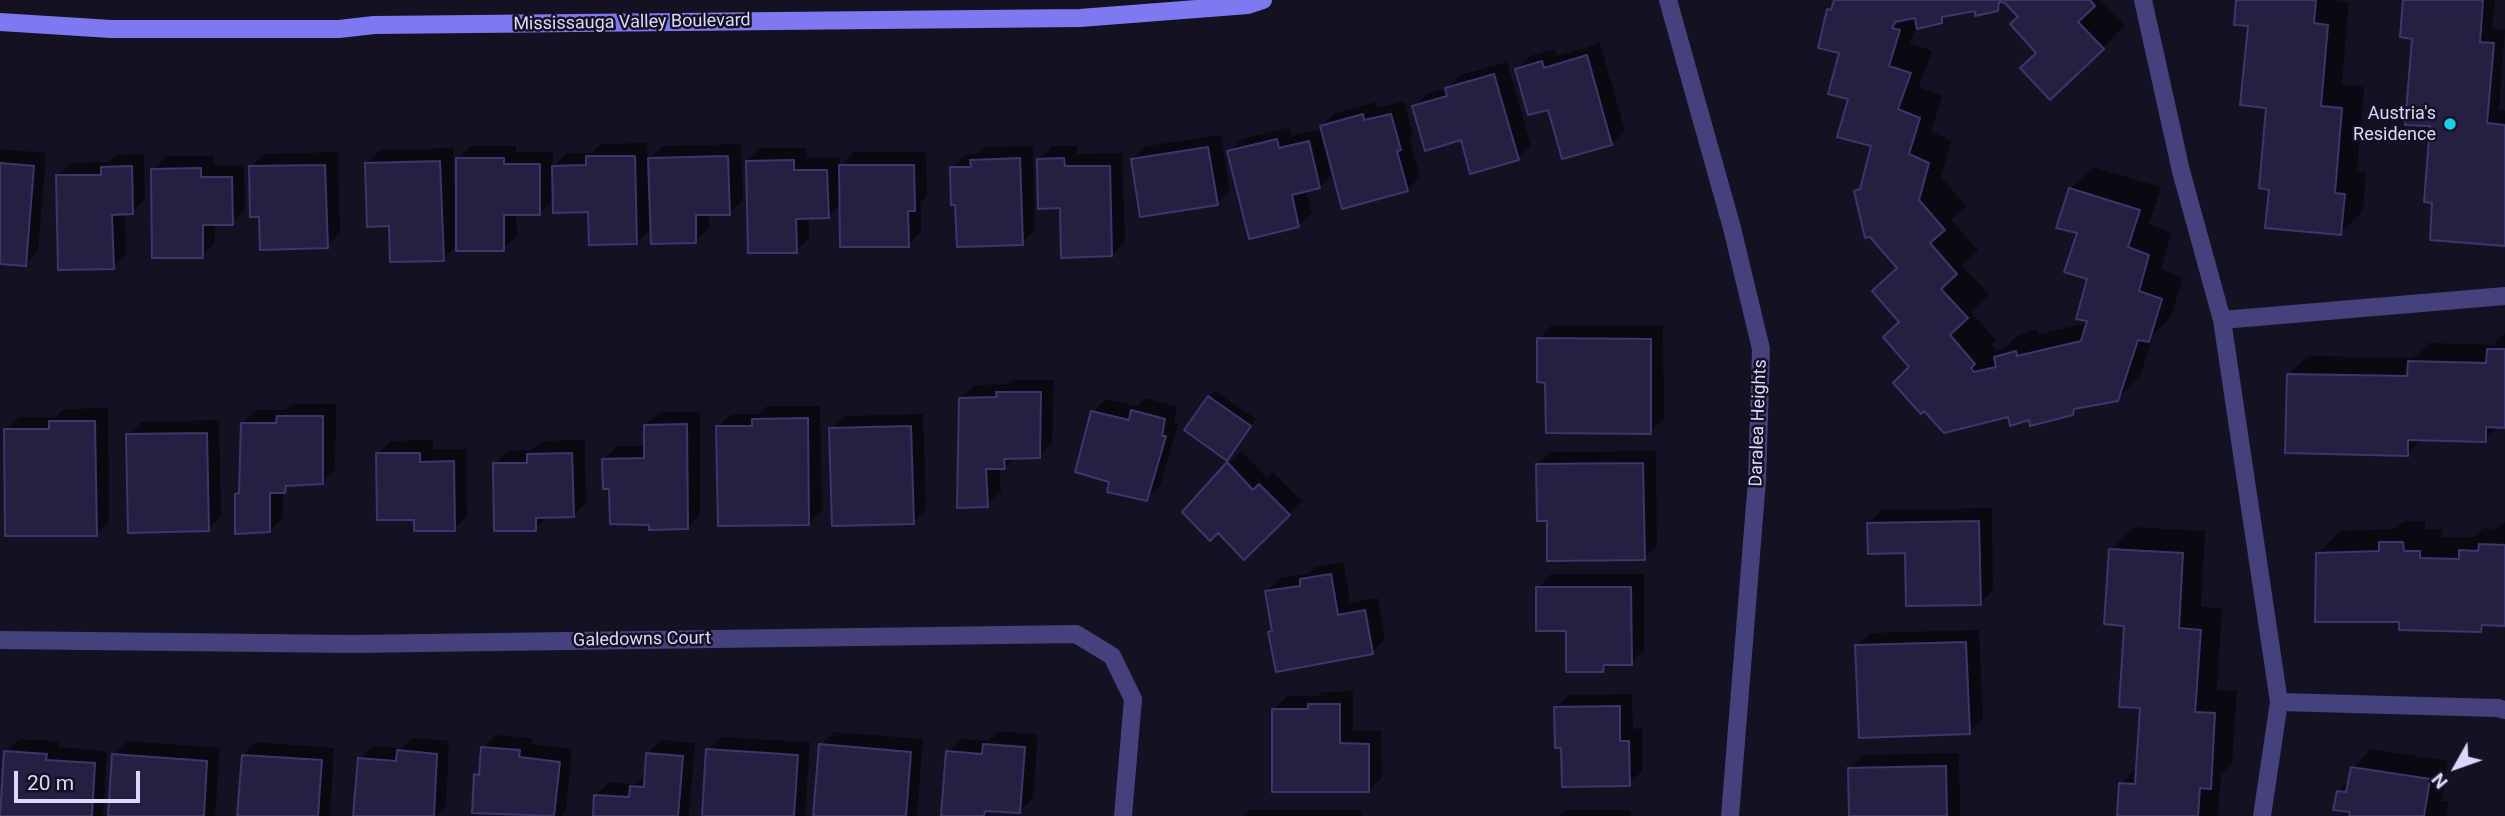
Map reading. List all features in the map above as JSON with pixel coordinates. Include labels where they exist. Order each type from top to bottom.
[{"type":"street","name":"Mississauga Valley Boulevard","points":[[0,22],[111,29],[339,29],[374,25],[1080,18],[1248,5],[1263,0]]},
{"type":"street","name":"Daralea Heights","points":[[1668,0],[1732,228],[1761,349],[1757,480],[1730,816]]},
{"type":"street","points":[[2143,0],[2181,171],[2222,320],[2280,702],[2262,816]]},
{"type":"street","points":[[2222,320],[2505,296]]},
{"type":"street","name":"Galedowns Court","points":[[0,640],[352,644],[1076,634],[1112,656],[1133,699],[1123,816]]},
{"type":"street","points":[[2280,702],[2505,710]]},
{"type":"building","points":[[1834,0],[2090,0],[2095,6],[2078,22],[2104,49],[2050,100],[2020,68],[2036,53],[2010,24],[2018,17],[2005,3],[1999,2],[1998,11],[1975,16],[1975,11],[1942,17],[1942,23],[1917,29],[1915,18],[1895,22],[1892,28],[1900,30],[1889,66],[1911,73],[1898,109],[1920,118],[1909,154],[1929,163],[1919,200],[1945,230],[1930,243],[1957,274],[1941,289],[1968,318],[1950,335],[1975,364],[1971,368],[1974,372],[1996,367],[1994,357],[2016,351],[2017,356],[2081,341],[2087,321],[2076,319],[2087,279],[2064,272],[2077,233],[2056,228],[2069,188],[2140,210],[2128,247],[2149,255],[2139,291],[2162,299],[2149,342],[2138,340],[2118,401],[2074,409],[2073,415],[2030,426],[2029,420],[2010,426],[2008,417],[1944,433],[1924,411],[1921,414],[1893,383],[1909,367],[1883,337],[1899,322],[1872,291],[1897,268],[1870,237],[1865,238],[1854,191],[1860,189],[1871,146],[1837,137],[1848,99],[1828,94],[1839,53],[1818,48],[1827,9],[1831,10]]},
{"type":"building","points":[[2236,0],[2316,0],[2314,23],[2328,25],[2321,106],[2342,108],[2335,193],[2345,194],[2341,235],[2265,228],[2269,190],[2259,188],[2266,108],[2240,105],[2248,26],[2234,25]]},
{"type":"building","name":"Austria's Residence","points":[[2403,0],[2483,0],[2480,42],[2494,43],[2487,123],[2505,125],[2505,246],[2430,240],[2432,203],[2424,202],[2430,126],[2405,125],[2412,39],[2400,37]]},
{"type":"building","points":[[1587,55],[1612,145],[1562,159],[1548,110],[1528,115],[1515,69],[1542,61],[1544,68]]},
{"type":"building","points":[[1494,74],[1519,160],[1470,174],[1461,140],[1425,151],[1412,106],[1447,96],[1445,88]]},
{"type":"building","points":[[1363,114],[1364,120],[1391,114],[1401,150],[1397,151],[1408,191],[1342,209],[1320,126]]},
{"type":"building","points":[[1277,139],[1279,148],[1309,141],[1320,188],[1292,195],[1299,227],[1249,239],[1227,151]]},
{"type":"building","points":[[1208,147],[1218,205],[1140,217],[1131,159]]},
{"type":"building","points":[[586,156],[635,156],[637,244],[589,245],[588,212],[553,213],[552,166],[586,165]]},
{"type":"building","points":[[728,156],[730,215],[696,215],[696,243],[651,244],[648,158]]},
{"type":"building","points":[[456,158],[504,158],[504,164],[540,164],[540,215],[504,215],[504,251],[456,251]]},
{"type":"building","points":[[1020,158],[1023,245],[957,247],[955,205],[951,205],[950,167],[971,167],[970,160]]},
{"type":"building","points":[[1064,158],[1065,166],[1110,166],[1112,256],[1061,258],[1060,208],[1038,209],[1037,159]]},
{"type":"building","points":[[794,160],[794,170],[827,170],[829,218],[796,219],[797,253],[748,253],[746,161]]},
{"type":"building","points":[[440,161],[444,261],[390,262],[389,226],[367,227],[365,163]]},
{"type":"building","points":[[0,163],[34,166],[26,266],[0,264]]},
{"type":"building","points":[[325,165],[328,248],[260,250],[259,217],[250,217],[249,166]]},
{"type":"building","points":[[839,165],[914,165],[915,211],[908,211],[909,247],[840,247]]},
{"type":"building","points":[[132,166],[133,214],[112,215],[114,269],[58,270],[56,175],[101,175],[101,167]]},
{"type":"building","points":[[201,168],[201,177],[232,177],[233,225],[203,225],[203,258],[152,258],[151,169]]},
{"type":"building","points":[[1537,338],[1651,339],[1651,434],[1546,433],[1545,383],[1537,382]]},
{"type":"building","points":[[2487,349],[2505,349],[2505,428],[2486,427],[2486,442],[2408,440],[2408,456],[2285,453],[2287,374],[2407,376],[2408,361],[2486,363]]},
{"type":"building","points":[[996,392],[1041,392],[1040,458],[1004,459],[1005,469],[986,469],[988,507],[957,508],[959,398],[997,397]]},
{"type":"building","points":[[1208,396],[1251,426],[1227,461],[1184,430]]},
{"type":"building","points":[[1131,410],[1165,419],[1162,436],[1166,436],[1147,501],[1107,492],[1109,482],[1075,472],[1091,411],[1129,420]]},
{"type":"building","points":[[277,416],[323,416],[323,484],[286,486],[285,493],[270,493],[270,532],[235,534],[235,494],[239,493],[241,423],[276,423]]},
{"type":"building","points":[[808,418],[809,525],[718,526],[716,426],[752,426],[752,419]]},
{"type":"building","points":[[49,421],[95,421],[97,536],[5,536],[4,429],[49,429]]},
{"type":"building","points":[[687,424],[688,529],[649,530],[649,525],[610,524],[609,489],[603,489],[602,459],[644,458],[644,425]]},
{"type":"building","points":[[911,426],[914,524],[832,526],[829,428]]},
{"type":"building","points":[[207,433],[209,531],[128,533],[126,434]]},
{"type":"building","points":[[376,453],[420,453],[420,462],[454,461],[455,531],[414,531],[414,520],[377,520]]},
{"type":"building","points":[[572,453],[574,517],[536,518],[536,531],[494,531],[493,463],[527,463],[527,454]]},
{"type":"building","points":[[1227,462],[1253,490],[1259,484],[1290,515],[1244,560],[1218,533],[1210,541],[1182,512]]},
{"type":"building","points":[[1643,463],[1645,560],[1547,561],[1547,521],[1537,521],[1536,464]]},
{"type":"building","points":[[1979,521],[1981,605],[1906,606],[1905,553],[1868,554],[1867,523]]},
{"type":"building","points":[[2379,542],[2403,542],[2404,551],[2420,551],[2420,558],[2459,559],[2459,550],[2478,551],[2479,544],[2505,545],[2505,626],[2482,625],[2481,632],[2399,630],[2399,622],[2315,622],[2316,553],[2379,551]]},
{"type":"building","points":[[2109,549],[2183,553],[2179,628],[2201,630],[2195,712],[2215,713],[2211,789],[2200,788],[2198,816],[2117,816],[2119,783],[2135,784],[2140,708],[2119,707],[2124,626],[2104,624]]},
{"type":"building","points":[[1331,574],[1338,615],[1365,610],[1373,654],[1276,672],[1268,632],[1272,631],[1265,591],[1300,586],[1300,579]]},
{"type":"building","points":[[1536,587],[1631,587],[1632,665],[1604,665],[1603,672],[1566,672],[1566,631],[1536,631]]},
{"type":"building","points":[[1966,642],[1970,734],[1859,738],[1855,645]]},
{"type":"building","points":[[1308,704],[1340,704],[1340,743],[1369,744],[1369,792],[1272,792],[1272,709],[1308,709]]},
{"type":"building","points":[[1620,706],[1620,741],[1629,741],[1630,786],[1562,787],[1561,748],[1555,748],[1554,707]]},
{"type":"building","points":[[819,744],[911,752],[906,816],[813,816]]},
{"type":"building","points":[[983,744],[1025,747],[1020,813],[985,811],[984,816],[941,816],[946,751],[982,754]]},
{"type":"building","points":[[481,747],[520,750],[519,757],[560,762],[554,816],[472,813],[474,774],[479,775]]},
{"type":"building","points":[[706,749],[798,755],[794,816],[702,816]]},
{"type":"building","points":[[397,750],[437,754],[434,816],[353,816],[358,758],[396,761]]},
{"type":"building","points":[[4,751],[47,754],[46,760],[95,763],[92,816],[0,816]]},
{"type":"building","points":[[646,753],[683,756],[678,816],[593,816],[594,795],[629,797],[630,786],[644,787]]},
{"type":"building","points":[[112,754],[207,761],[204,816],[108,816]]},
{"type":"building","points":[[242,755],[322,760],[318,816],[237,816]]},
{"type":"building","points":[[1946,766],[1947,816],[1849,816],[1848,768]]},
{"type":"building","points":[[2351,767],[2430,779],[2424,816],[2349,816],[2350,812],[2333,810],[2337,791],[2346,792]]},
{"type":"place","name":"Austria's Residence","points":[[2450,124]]}]
